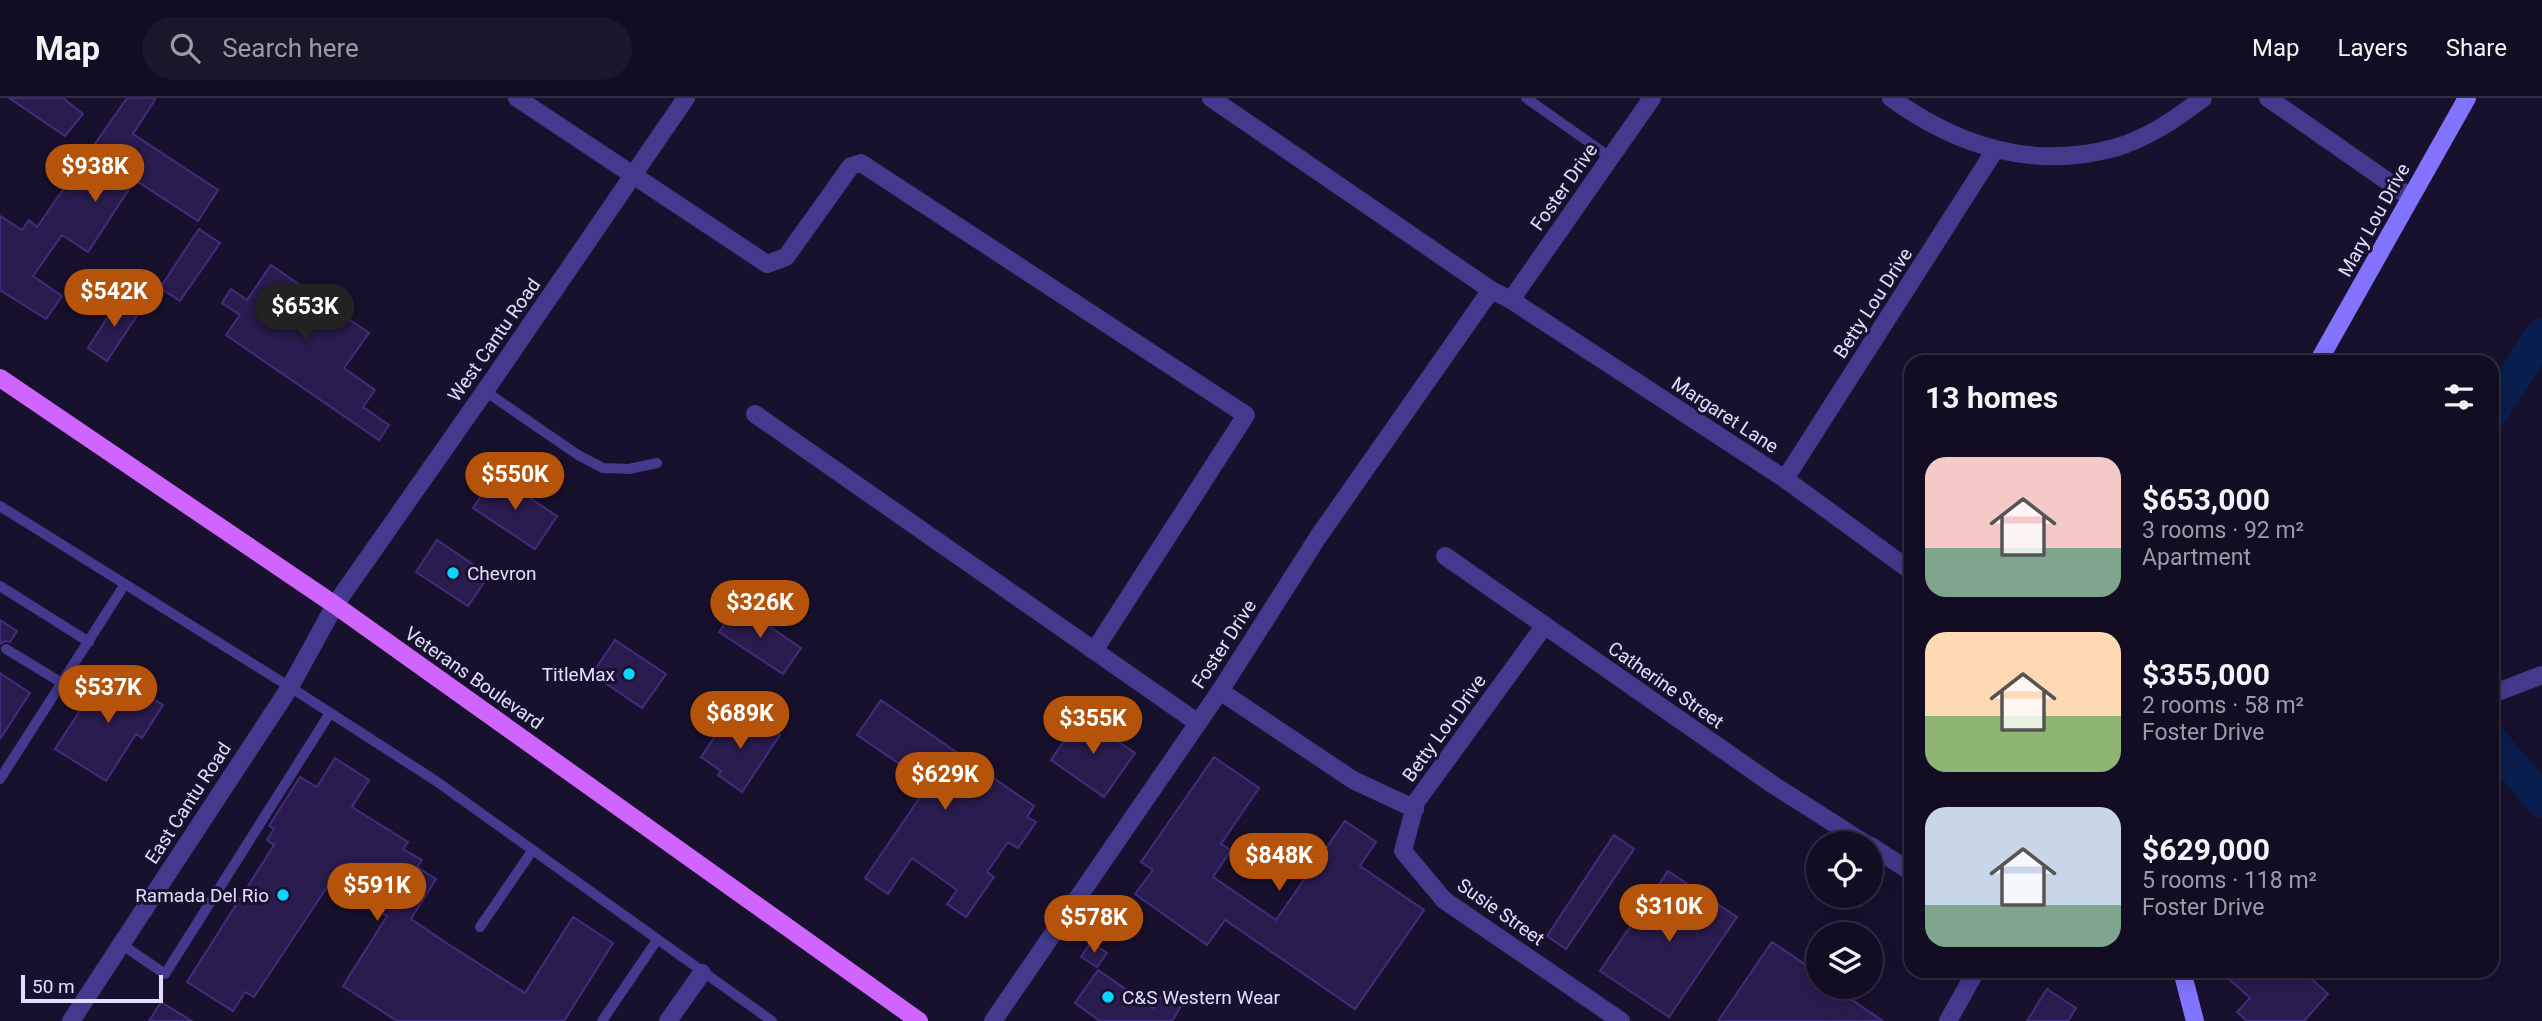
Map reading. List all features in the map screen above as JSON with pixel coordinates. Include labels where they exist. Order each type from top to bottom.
[{"type":"main road","name":"Mary Lou Drive","points":[[2322,355],[2467,98]]},
{"type":"main road","name":"Veterans Boulevard","points":[[0,378],[335,605],[919,1021]]},
{"type":"main road","points":[[2184,978],[2195,1021]]},
{"type":"street","points":[[517,98],[767,264],[786,257],[851,166],[861,163],[1246,415],[1094,651]]},
{"type":"street","name":"West Cantu Road","points":[[335,605],[686,98]]},
{"type":"street","points":[[1211,98],[1492,290]]},
{"type":"street","name":"Foster Drive","points":[[1511,300],[1652,98]]},
{"type":"street","points":[[1891,98],[1915,116],[1965,141],[1995,150],[2049,156],[2087,154],[2115,148],[2164,125],[2203,98]]},
{"type":"street","points":[[2268,98],[2410,197]]},
{"type":"street","name":"Betty Lou Drive","points":[[1785,479],[1995,150]]},
{"type":"street","name":"Margaret Lane","points":[[1492,290],[1785,479],[1904,566]]},
{"type":"street","name":"Foster Drive","points":[[993,1021],[1220,691],[1318,537],[1492,290]]},
{"type":"street","points":[[755,414],[1198,723]]},
{"type":"street","name":"Catherine Street","points":[[1445,556],[1772,784],[1846,831]]},
{"type":"street","name":"East Cantu Road","points":[[71,1021],[290,687],[335,605]]},
{"type":"street","name":"Betty Lou Drive","points":[[1220,691],[1353,780],[1415,808],[1416,802],[1545,625]]},
{"type":"street","points":[[2499,691],[2542,675]]},
{"type":"street","name":"Susie Street","points":[[1415,808],[1404,851],[1444,900],[1621,1021]]},
{"type":"street","points":[[1883,854],[1904,867]]},
{"type":"street","points":[[668,1021],[702,973]]},
{"type":"street","points":[[1948,1021],[1972,978]]},
{"type":"lane","points":[[1526,98],[1610,157]]},
{"type":"lane","points":[[485,391],[578,455],[603,468],[629,469],[657,463]]},
{"type":"lane","points":[[0,506],[436,781],[768,1020]]},
{"type":"lane","points":[[0,779],[125,584]]},
{"type":"lane","points":[[0,586],[89,642]]},
{"type":"lane","points":[[6,649],[62,683]]},
{"type":"lane","points":[[121,944],[165,974],[330,713]]},
{"type":"lane","points":[[481,927],[532,850]]},
{"type":"lane","points":[[602,1021],[657,940]]},
{"type":"building","points":[[9,98],[63,98],[83,114],[65,136]]},
{"type":"building","points":[[127,98],[156,98],[133,134],[218,190],[198,221],[135,180],[88,252],[62,235],[33,276],[62,296],[46,319],[0,290],[0,216],[22,230],[29,220],[37,227]]},
{"type":"building","points":[[199,229],[220,243],[180,301],[160,288]]},
{"type":"building","points":[[271,265],[369,333],[344,368],[375,390],[363,407],[389,425],[379,440],[226,335],[240,315],[222,303],[231,289],[247,300]]},
{"type":"building","points":[[120,298],[140,311],[107,361],[88,348]]},
{"type":"building","points":[[495,475],[557,516],[535,549],[473,508]]},
{"type":"building","name":"Chevron","points":[[437,540],[489,575],[468,606],[416,572]]},
{"type":"building","points":[[738,605],[801,648],[783,674],[719,632]]},
{"type":"building","points":[[0,620],[17,631],[10,642],[0,644]]},
{"type":"building","name":"TitleMax","points":[[615,640],[666,674],[642,708],[592,674]]},
{"type":"building","points":[[107,669],[163,705],[142,738],[136,734],[106,781],[55,749]]},
{"type":"building","points":[[0,673],[30,693],[0,739]]},
{"type":"building","points":[[881,700],[1034,806],[1027,817],[1036,822],[1018,848],[1008,842],[987,872],[994,877],[966,917],[947,904],[957,890],[912,858],[888,894],[865,878],[929,784],[857,735]]},
{"type":"building","points":[[729,716],[748,729],[755,719],[780,735],[742,792],[718,775],[721,771],[701,757]]},
{"type":"building","points":[[1081,716],[1135,753],[1104,797],[1051,760]]},
{"type":"building","points":[[1214,757],[1259,788],[1221,844],[1231,850],[1213,877],[1276,920],[1345,821],[1376,842],[1360,866],[1424,910],[1355,1009],[1225,920],[1207,945],[1135,894],[1153,870],[1141,862]]},
{"type":"building","points":[[335,758],[369,780],[352,807],[408,842],[403,849],[422,860],[417,867],[436,879],[411,919],[448,944],[525,993],[573,917],[613,943],[564,1021],[397,1021],[343,986],[387,916],[378,910],[388,894],[341,866],[254,997],[245,992],[233,1011],[187,982],[274,845],[267,840],[274,829],[269,826],[300,777],[317,787]]},
{"type":"building","points":[[1614,835],[1634,849],[1566,949],[1547,936]]},
{"type":"building","points":[[1668,871],[1737,917],[1669,1017],[1600,971]]},
{"type":"building","points":[[1091,942],[1107,953],[1097,967],[1081,957]]},
{"type":"building","points":[[1772,942],[1806,965],[1806,999],[1851,999],[1883,1021],[1718,1021]]},
{"type":"building","name":"C&S Western Wear","points":[[1098,970],[1153,1008],[1166,990],[1183,1003],[1172,1021],[1100,1021],[1075,1003]]},
{"type":"building","points":[[2228,978],[2311,978],[2328,994],[2304,1021],[2247,1021],[2237,1012],[2250,998]]},
{"type":"building","points":[[2047,989],[2076,1008],[2068,1021],[2027,1021]]},
{"type":"building","points":[[161,1002],[192,1021],[149,1021]]},
{"type":"waterway","points":[[2499,401],[2542,335]]},
{"type":"waterway","points":[[2499,749],[2542,801]]},
{"type":"place","name":"Chevron","points":[[453,573]]},
{"type":"place","name":"TitleMax","points":[[629,674]]},
{"type":"place","name":"Ramada Del Rio","points":[[283,895]]},
{"type":"place","name":"C&S Western Wear","points":[[1108,997]]}]
